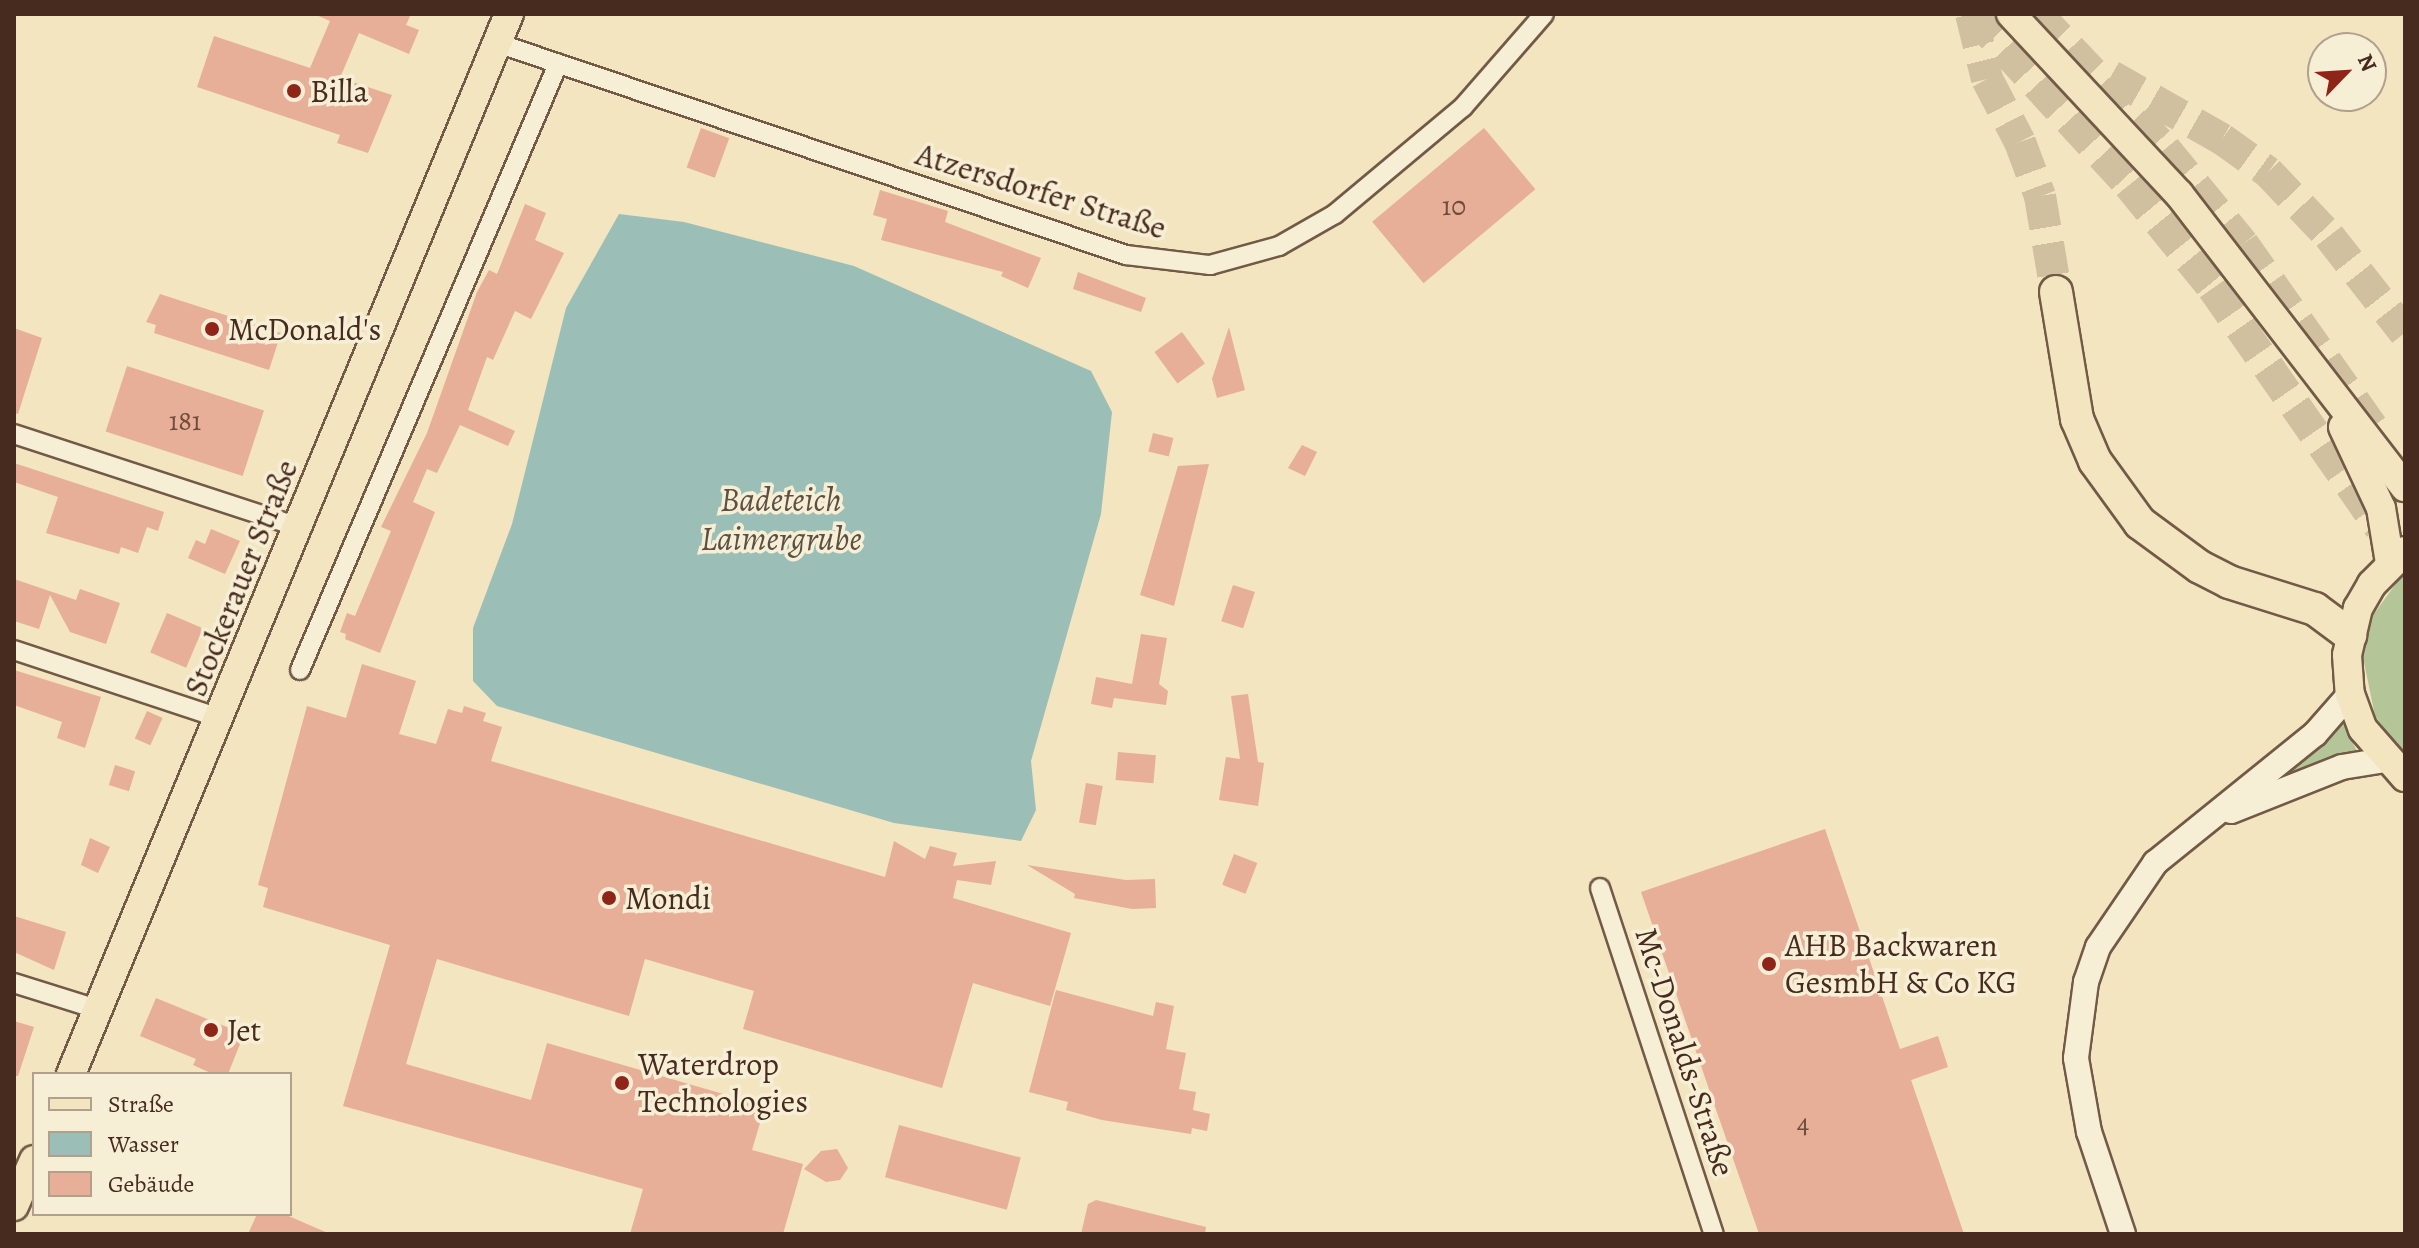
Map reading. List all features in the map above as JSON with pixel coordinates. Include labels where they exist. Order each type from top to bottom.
[{"type":"highway","points":[[2056,292],[2077,419],[2095,461],[2140,523],[2200,567],[2229,582],[2315,609],[2350,635]]},
{"type":"main road","name":"Stockerauer Straße","points":[[72,1072],[509,14]]},
{"type":"main road","points":[[2011,14],[2179,194],[2325,390],[2405,487]]},
{"type":"main road","points":[[2325,390],[2381,508],[2398,557],[2365,596],[2350,635],[2350,694],[2363,729],[2395,769]]},
{"type":"main road","points":[[2123,1234],[2079,1091],[2076,1058],[2086,982],[2098,947],[2134,887],[2207,820],[2315,734],[2350,694]]},
{"type":"main road","points":[[2207,820],[2342,767],[2395,769]]},
{"type":"main road","points":[[14,1206],[32,1165]]},
{"type":"street","name":"Atzersdorfer Straße","points":[[497,43],[1126,255],[1210,265],[1279,246],[1335,214],[1463,107],[1544,14]]},
{"type":"street","points":[[300,670],[558,64]]},
{"type":"street","points":[[14,434],[299,527]]},
{"type":"street","points":[[14,650],[220,718]]},
{"type":"street","name":"Mc-Donalds-Straße","points":[[1600,888],[1714,1234]]},
{"type":"street","points":[[14,983],[100,1010]]},
{"type":"green space","points":[[2405,571],[2405,756],[2375,716],[2363,657],[2371,618]]},
{"type":"green space","points":[[2342,722],[2357,751],[2272,788],[2269,781],[2328,739]]},
{"type":"water","name":"Badeteich Laimergrube","points":[[619,214],[684,222],[854,266],[1091,371],[1112,412],[1101,514],[1031,761],[1036,810],[1021,841],[894,823],[497,706],[473,681],[473,628],[512,524],[566,308]]},
{"type":"building","name":"Billa","points":[[314,14],[411,14],[406,25],[419,30],[409,54],[359,33],[340,78],[392,95],[368,153],[337,143],[340,135],[197,87],[214,36],[310,68],[330,21]]},
{"type":"building","points":[[701,128],[729,138],[715,178],[687,167]]},
{"type":"building","points":[[1484,128],[1535,189],[1424,283],[1372,222]]},
{"type":"building","points":[[880,190],[948,211],[945,222],[1041,258],[1028,288],[1001,276],[1003,272],[881,240],[887,219],[873,215]]},
{"type":"building","points":[[525,204],[546,213],[535,240],[564,253],[531,319],[515,311],[493,360],[487,357],[468,410],[515,431],[508,446],[460,425],[437,473],[427,469],[413,502],[435,512],[380,653],[345,639],[346,634],[340,632],[347,613],[355,616],[391,531],[381,527],[427,433],[477,292],[489,270],[497,274]]},
{"type":"building","points":[[1078,272],[1146,298],[1141,312],[1073,289]]},
{"type":"building","name":"McDonald's","points":[[160,294],[281,333],[269,370],[154,333],[156,325],[146,322]]},
{"type":"building","points":[[1229,327],[1245,390],[1217,398],[1212,379]]},
{"type":"building","points":[[14,328],[42,338],[18,414],[14,413]]},
{"type":"building","points":[[1182,332],[1205,364],[1177,384],[1154,352]]},
{"type":"building","points":[[127,366],[264,410],[243,476],[106,432]]},
{"type":"building","points":[[1153,433],[1173,438],[1169,457],[1148,451]]},
{"type":"building","points":[[1302,445],[1317,452],[1305,476],[1288,468]]},
{"type":"building","points":[[14,463],[164,512],[158,531],[147,527],[138,553],[121,547],[119,554],[46,533],[58,497],[14,482]]},
{"type":"building","points":[[1209,464],[1174,606],[1140,595],[1178,466]]},
{"type":"building","points":[[211,529],[240,541],[225,574],[188,558],[196,540],[205,544]]},
{"type":"building","points":[[14,579],[76,600],[80,589],[120,603],[106,644],[70,632],[50,595],[39,629],[14,621]]},
{"type":"building","points":[[1233,585],[1255,592],[1243,628],[1221,621]]},
{"type":"building","points":[[167,613],[203,628],[186,668],[150,653]]},
{"type":"building","points":[[1141,634],[1167,638],[1159,684],[1168,691],[1166,705],[1114,698],[1112,708],[1091,704],[1096,677],[1132,684]]},
{"type":"building","name":"Mondi","points":[[362,664],[416,681],[399,734],[436,744],[448,709],[462,713],[464,706],[486,713],[483,721],[502,727],[491,761],[885,877],[894,841],[925,859],[930,846],[957,853],[953,866],[996,861],[991,885],[957,880],[953,898],[1071,933],[1050,1006],[973,983],[942,1088],[743,1029],[754,991],[645,959],[629,1016],[437,959],[406,1064],[531,1100],[547,1043],[765,1106],[752,1150],[803,1164],[783,1234],[630,1234],[643,1189],[343,1106],[390,945],[263,907],[268,888],[258,885],[307,706],[346,718]]},
{"type":"building","points":[[14,670],[101,697],[85,748],[57,738],[62,722],[14,705]]},
{"type":"building","points":[[1248,694],[1258,762],[1264,763],[1258,806],[1219,800],[1226,757],[1240,759],[1231,696]]},
{"type":"building","points":[[147,711],[163,718],[150,745],[135,738]]},
{"type":"building","points":[[1118,752],[1156,755],[1153,783],[1116,780]]},
{"type":"building","points":[[115,765],[135,771],[129,791],[109,785]]},
{"type":"building","points":[[1086,783],[1103,786],[1096,825],[1079,822]]},
{"type":"building","name":"AHB Backwaren GesmbH & Co KG","points":[[1825,829],[1900,1049],[1938,1036],[1948,1067],[1911,1080],[1964,1234],[1759,1234],[1641,892]]},
{"type":"building","points":[[90,838],[110,847],[98,873],[81,865]]},
{"type":"building","points":[[1234,854],[1257,863],[1246,894],[1222,885]]},
{"type":"building","points":[[1027,865],[1126,880],[1155,879],[1156,908],[1132,909],[1074,898],[1075,894]]},
{"type":"building","points":[[14,916],[66,932],[54,970],[14,952]]},
{"type":"building","points":[[1056,990],[1153,1016],[1156,1002],[1174,1006],[1166,1049],[1186,1053],[1179,1089],[1196,1092],[1193,1110],[1210,1114],[1207,1131],[1192,1128],[1191,1134],[1102,1120],[1066,1110],[1068,1102],[1029,1092]]},
{"type":"building","points":[[156,998],[244,1034],[229,1072],[209,1072],[193,1065],[196,1059],[140,1036]]},
{"type":"building","points":[[14,1021],[34,1027],[18,1076],[14,1076]]},
{"type":"building","points":[[899,1125],[1021,1158],[1007,1210],[885,1177]]},
{"type":"building","points":[[837,1149],[848,1168],[840,1180],[826,1182],[804,1169],[821,1151]]},
{"type":"building","points":[[1096,1200],[1206,1227],[1205,1234],[1081,1234],[1088,1204]]},
{"type":"building","points":[[256,1216],[289,1216],[330,1234],[248,1234]]},
{"type":"tunnel","points":[[1971,14],[1987,79],[2020,142],[2040,196],[2056,292]]},
{"type":"tunnel","points":[[1972,14],[2129,185],[2213,288],[2380,527]]},
{"type":"tunnel","points":[[2037,14],[2165,149],[2243,244],[2372,427]]},
{"type":"tunnel","points":[[2111,76],[2222,139],[2268,172],[2329,236],[2405,333]]},
{"type":"place","name":"Billa","points":[[294,91]]},
{"type":"place","name":"McDonald's","points":[[212,329]]},
{"type":"place","name":"Mondi","points":[[609,898]]},
{"type":"place","name":"AHB Backwaren GesmbH & Co KG","points":[[1769,964]]},
{"type":"place","name":"Jet","points":[[211,1030]]},
{"type":"place","name":"Waterdrop Technologies","points":[[622,1083]]}]
